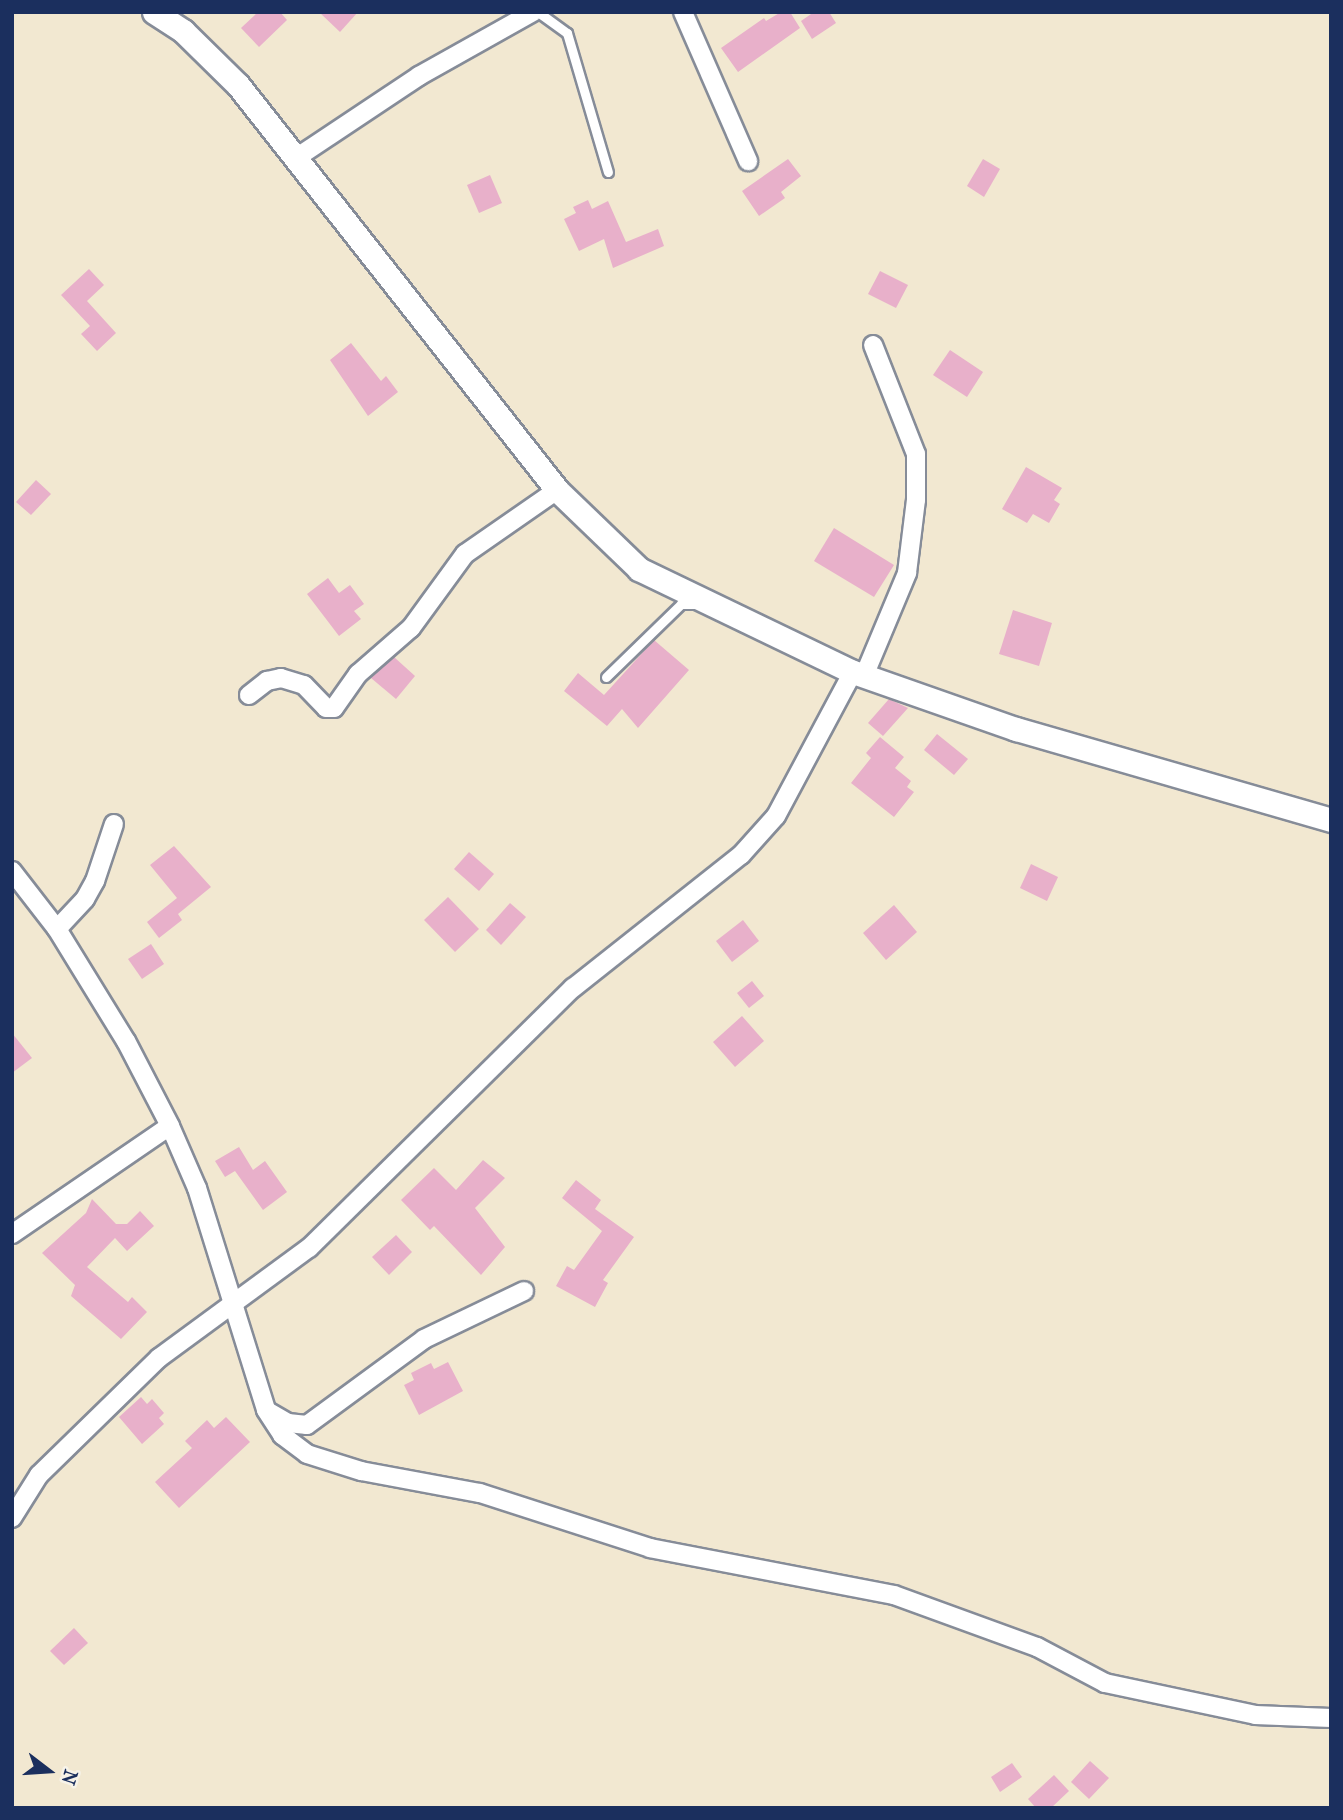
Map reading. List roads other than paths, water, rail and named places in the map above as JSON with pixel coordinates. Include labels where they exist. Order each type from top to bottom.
[{"type":"street","points":[[154,12],[183,32],[238,85],[557,490],[639,569],[859,674],[1016,729],[1331,820]]},
{"type":"street","points":[[296,158],[419,76],[536,12]]},
{"type":"street","points":[[683,12],[748,161]]},
{"type":"street","points":[[12,1518],[39,1475],[159,1358],[309,1248],[573,988],[741,855],[776,816],[859,674],[907,573],[916,500],[916,454],[873,345]]},
{"type":"street","points":[[249,695],[267,681],[281,678],[304,685],[326,708],[334,708],[358,674],[411,628],[465,554],[557,490]]},
{"type":"street","points":[[57,929],[85,899],[96,880],[114,824]]},
{"type":"street","points":[[12,871],[57,929],[126,1041],[170,1126],[197,1188],[265,1410],[282,1436],[307,1454],[332,1463],[480,1493],[650,1548],[894,1595],[1037,1647],[1105,1683],[1255,1715],[1331,1718]]},
{"type":"street","points":[[12,1234],[170,1126]]},
{"type":"street","points":[[265,1410],[288,1423],[307,1425],[424,1339],[524,1291]]},
{"type":"lane","points":[[536,12],[567,33],[608,172]]},
{"type":"lane","points":[[606,677],[681,604],[712,604]]}]
